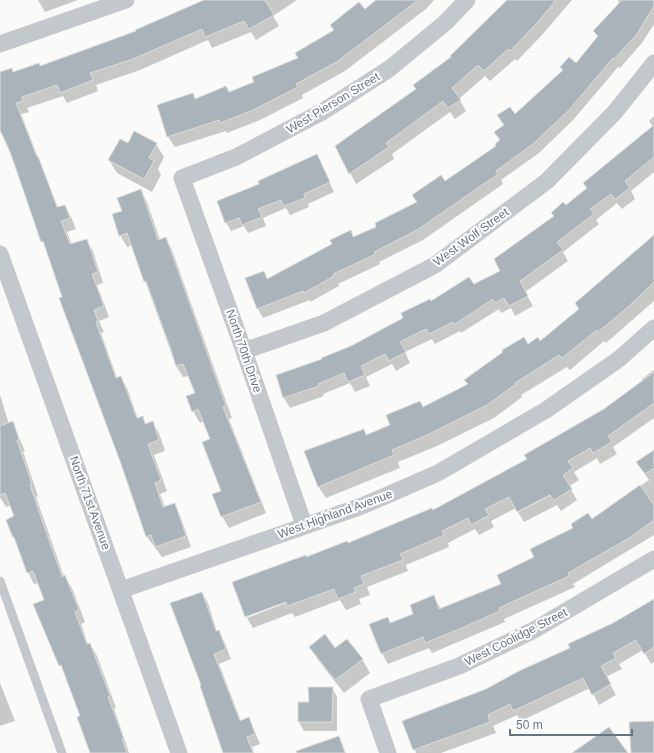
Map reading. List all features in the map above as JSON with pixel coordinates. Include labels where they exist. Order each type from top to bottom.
[{"type":"street","name":"West Pierson Street","points":[[182,178],[236,156],[322,112],[389,69],[445,23],[467,0]]},
{"type":"street","points":[[0,44],[121,1]]},
{"type":"street","name":"West Wolf Street","points":[[244,351],[324,323],[435,265],[547,181],[615,112],[654,63]]},
{"type":"street","name":"North 70th Drive","points":[[182,178],[304,525]]},
{"type":"street","name":"North 71st Avenue","points":[[0,254],[179,753]]},
{"type":"street","name":"West Highland Avenue","points":[[121,590],[362,506],[438,473],[546,410],[619,358],[654,328]]},
{"type":"street","name":"West Coolidge Street","points":[[388,753],[369,699],[459,666],[522,636],[582,603],[654,559]]},
{"type":"lane","points":[[0,581],[62,753]]},
{"type":"building","points":[[204,0],[265,0],[274,15],[249,29],[244,21],[205,37],[202,29],[133,59],[90,73],[93,80],[60,93],[57,85],[22,97],[23,101],[16,103],[57,207],[65,205],[70,218],[61,221],[70,244],[87,239],[98,272],[92,274],[104,306],[94,310],[98,321],[96,322],[116,378],[121,376],[137,418],[143,416],[145,424],[153,421],[159,440],[148,444],[161,480],[155,483],[163,507],[175,503],[186,536],[155,547],[151,535],[146,537],[120,461],[59,298],[62,297],[43,241],[41,242],[11,154],[0,130],[0,72],[12,68],[13,72],[39,63],[40,66],[136,31],[135,30]]},
{"type":"building","points":[[376,0],[418,0],[338,61],[296,84],[298,87],[253,110],[220,123],[219,120],[167,137],[157,105],[193,93],[195,99],[226,86],[229,92],[254,82],[252,77],[298,58],[295,53],[334,30],[330,25],[359,2],[365,9]]},
{"type":"building","points":[[507,0],[556,0],[536,24],[510,51],[508,49],[484,71],[478,65],[452,88],[461,100],[448,108],[443,101],[386,143],[389,147],[349,174],[335,146],[416,89],[413,85],[451,57],[450,56]]},
{"type":"building","points":[[622,0],[654,0],[654,6],[637,34],[614,59],[613,58],[568,111],[534,143],[496,171],[498,174],[417,230],[374,252],[376,254],[333,274],[334,276],[304,293],[303,291],[257,309],[245,278],[264,271],[267,279],[332,244],[330,240],[351,230],[353,237],[376,227],[375,223],[417,202],[412,195],[441,175],[445,181],[496,146],[495,144],[500,140],[494,132],[504,125],[497,115],[510,107],[515,114],[563,70],[560,67],[569,57],[576,63],[598,36],[593,31]]},
{"type":"building","points":[[654,125],[654,157],[625,181],[630,188],[615,199],[611,194],[590,209],[594,214],[557,242],[563,250],[520,281],[528,296],[509,306],[504,298],[495,303],[493,299],[455,324],[453,322],[429,334],[426,329],[400,342],[406,352],[389,361],[385,354],[361,366],[365,375],[348,382],[344,373],[318,384],[319,386],[283,398],[276,375],[322,359],[321,358],[351,346],[403,318],[401,313],[430,299],[431,301],[469,277],[474,284],[500,271],[494,259],[554,216],[551,213],[563,202],[566,205],[587,188],[583,183]]},
{"type":"building","points":[[134,131],[157,143],[149,158],[154,161],[144,179],[108,160],[120,139],[128,143]]},
{"type":"building","points":[[317,154],[330,182],[304,194],[305,198],[284,206],[281,200],[258,209],[262,217],[242,225],[239,218],[225,223],[217,201],[259,184],[258,181]]},
{"type":"building","points":[[141,189],[158,240],[166,237],[226,406],[223,407],[261,502],[221,517],[212,494],[221,491],[202,442],[210,439],[198,409],[192,412],[186,396],[195,393],[183,364],[176,366],[146,281],[144,282],[127,233],[119,236],[112,214],[122,211],[117,198]]},
{"type":"building","points":[[654,235],[654,282],[628,307],[598,332],[597,330],[562,358],[559,355],[515,383],[516,384],[487,405],[429,434],[392,450],[394,455],[318,487],[304,451],[364,429],[366,435],[390,425],[386,415],[420,401],[423,407],[468,384],[464,380],[503,352],[502,350],[524,337],[528,344],[538,337],[540,341],[579,309],[575,303]]},
{"type":"building","points":[[654,372],[654,403],[608,436],[612,442],[593,453],[590,448],[568,461],[573,468],[563,475],[572,489],[554,500],[550,495],[517,512],[509,497],[485,509],[489,515],[471,525],[468,518],[442,531],[444,535],[400,554],[403,560],[361,576],[364,584],[354,588],[356,592],[338,599],[334,589],[287,606],[286,602],[245,617],[232,582],[306,555],[306,557],[347,541],[348,543],[432,508],[433,510],[527,459],[524,455],[604,409]]},
{"type":"building","points":[[13,421],[19,439],[17,440],[32,484],[30,485],[44,526],[62,577],[65,575],[79,610],[75,612],[87,644],[90,643],[110,696],[108,697],[124,739],[122,739],[127,753],[90,753],[77,717],[80,716],[61,665],[59,666],[33,604],[44,600],[33,571],[27,573],[6,520],[14,516],[5,493],[0,495],[0,426]]},
{"type":"building","points":[[654,450],[654,468],[645,474],[636,462]]},
{"type":"building","points":[[640,485],[654,505],[654,520],[629,538],[568,573],[569,576],[499,608],[500,611],[425,643],[423,637],[381,654],[369,624],[388,617],[390,623],[413,614],[410,605],[434,595],[439,609],[501,584],[497,575],[534,557],[530,549],[573,528],[571,524],[588,513],[592,519]]},
{"type":"building","points":[[202,592],[216,631],[219,630],[226,649],[214,654],[240,721],[249,717],[255,734],[247,737],[253,753],[223,753],[200,686],[201,685],[170,603]]},
{"type":"building","points":[[654,599],[654,647],[644,654],[636,640],[613,653],[616,658],[601,666],[611,684],[592,695],[583,678],[513,711],[510,704],[488,715],[490,722],[413,750],[402,721],[486,689],[519,671],[570,648],[568,644],[613,623]]},
{"type":"building","points":[[325,634],[335,648],[347,639],[363,659],[335,680],[309,647]]},
{"type":"building","points":[[308,687],[333,687],[332,722],[298,722],[298,702],[309,702]]},
{"type":"building","points":[[654,721],[654,753],[631,753],[629,722]]},
{"type":"building","points":[[609,727],[628,753],[572,753]]},
{"type":"building","points":[[339,736],[345,753],[297,753],[296,751]]}]
